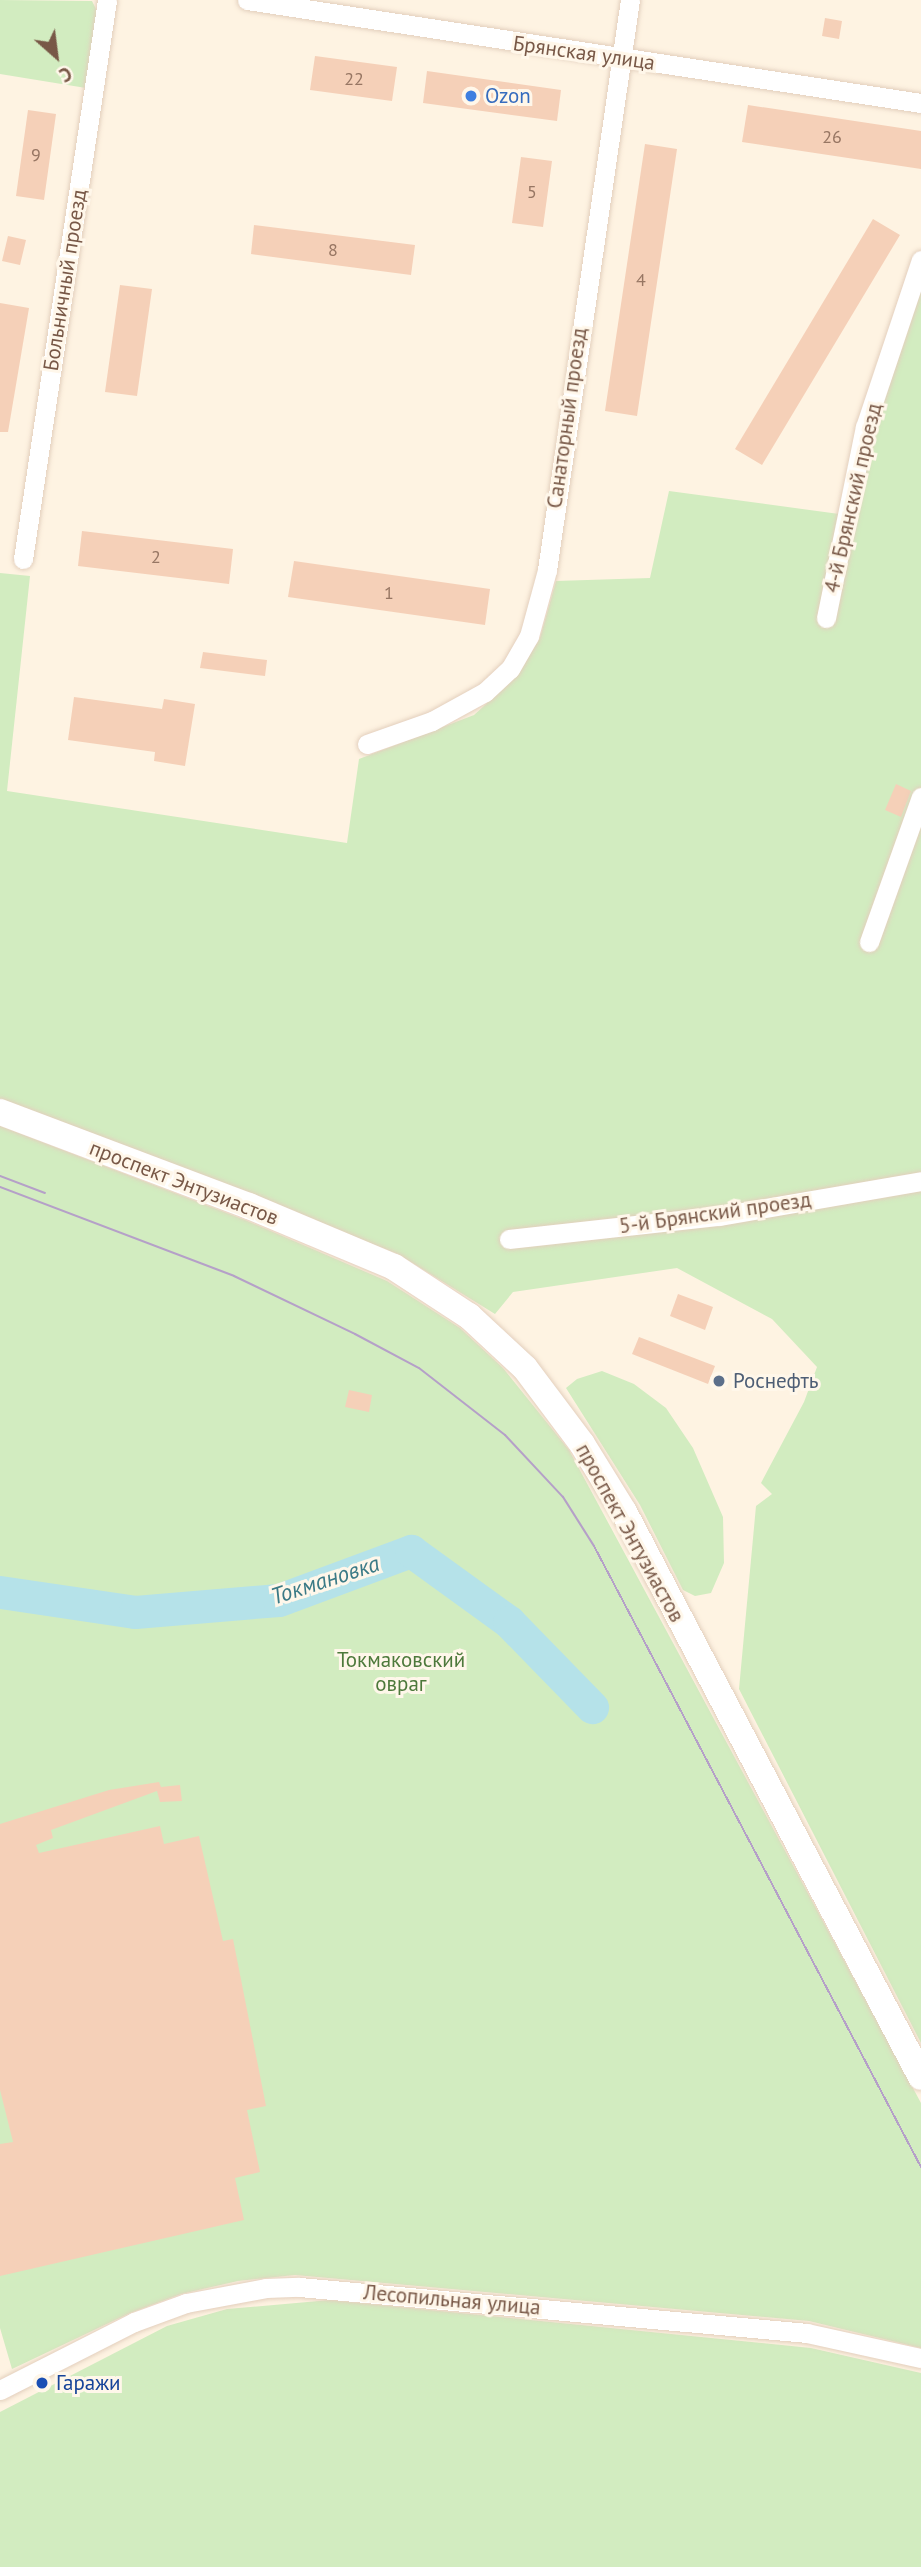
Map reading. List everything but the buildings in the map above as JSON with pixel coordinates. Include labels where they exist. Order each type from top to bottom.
[{"type":"street","name":"Больничный проезд","points":[[23,559],[107,0]]},
{"type":"street","name":"Брянская улица","points":[[247,0],[921,103]]},
{"type":"street","name":"Санаторный проезд","points":[[367,744],[432,721],[485,692],[510,669],[529,636],[547,570],[630,0]]},
{"type":"street","name":"4-й Брянский проезд","points":[[826,618],[865,427],[921,260]]},
{"type":"street","points":[[869,942],[921,797]]},
{"type":"street","name":"проспект Энтузиастов","points":[[0,1112],[249,1206],[394,1267],[469,1316],[525,1368],[582,1444],[624,1512],[921,2077]]},
{"type":"street","name":"5-й Брянский проезд","points":[[509,1239],[719,1216],[921,1181]]},
{"type":"street","name":"Лесопильная улица","points":[[0,2390],[134,2322],[186,2303],[266,2287],[807,2333],[921,2358]]},
{"type":"green space","points":[[0,0],[92,1],[98,13],[86,88],[0,74]]},
{"type":"green space","points":[[921,281],[921,2043],[739,1689],[756,1506],[772,1494],[761,1483],[804,1402],[817,1367],[772,1319],[677,1268],[513,1292],[495,1314],[398,1254],[0,1099],[0,573],[30,576],[7,791],[347,843],[359,759],[474,715],[517,676],[540,638],[556,581],[650,578],[669,491],[854,516],[875,424]]},
{"type":"green space","name":"Токмаковский овраг","points":[[0,1126],[245,1220],[387,1281],[460,1328],[503,1368],[569,1450],[921,2103],[921,2348],[809,2321],[295,2275],[238,2281],[181,2294],[130,2313],[12,2369],[0,2328]]},
{"type":"green space","points":[[602,1371],[634,1384],[666,1408],[693,1448],[723,1517],[724,1563],[711,1593],[695,1596],[683,1590],[640,1505],[566,1388],[577,1379]]},
{"type":"green space","points":[[330,2300],[811,2348],[921,2373],[921,2567],[0,2567],[0,2412],[167,2326],[227,2309]]},
{"type":"waterway","name":"Токмановка","points":[[0,1592],[135,1612],[279,1600],[411,1551],[509,1622],[592,1707]]},
{"type":"tram line","points":[[0,1176],[45,1193]]},
{"type":"tram line","points":[[0,1187],[234,1276],[355,1334],[419,1368],[505,1435],[563,1497],[594,1546],[921,2167]]},
{"type":"place","name":"Ozon","points":[[471,96]]},
{"type":"place","name":"Роснефть","points":[[719,1381]]},
{"type":"place","name":"Гаражи","points":[[42,2383]]}]
